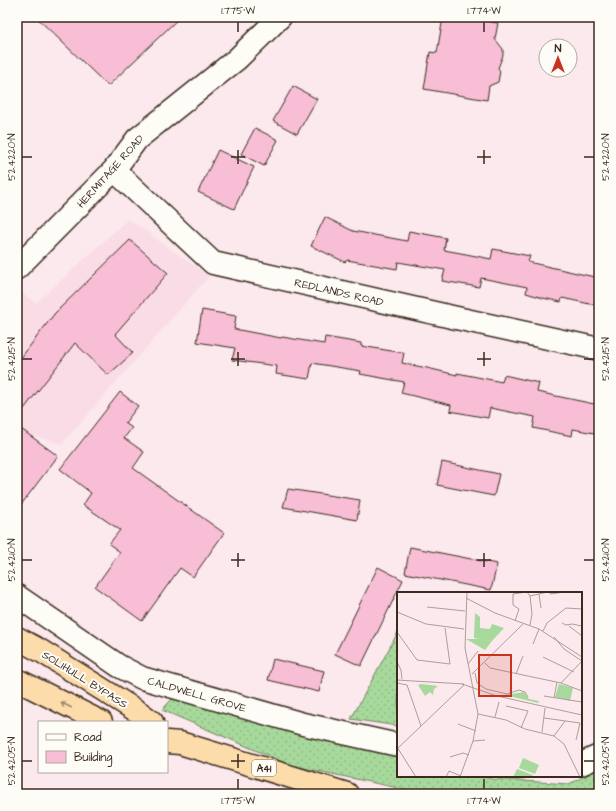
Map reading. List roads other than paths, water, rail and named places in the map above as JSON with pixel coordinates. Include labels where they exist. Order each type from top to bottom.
[{"type":"highway","name":"SOLIHULL BYPASS","points":[[17,638],[48,655],[151,721]]},
{"type":"highway","points":[[17,680],[99,721]]},
{"type":"highway","name":"A41","points":[[171,739],[347,794]]},
{"type":"street","name":"HERMITAGE ROAD","points":[[17,268],[114,170],[138,139],[237,59],[280,17]]},
{"type":"street","name":"REDLANDS ROAD","points":[[114,170],[213,263],[453,318],[599,348]]},
{"type":"street","name":"CALDWELL GROVE","points":[[17,596],[118,666],[142,678],[304,724],[397,745]]},
{"type":"street","points":[[582,764],[599,756]]}]
